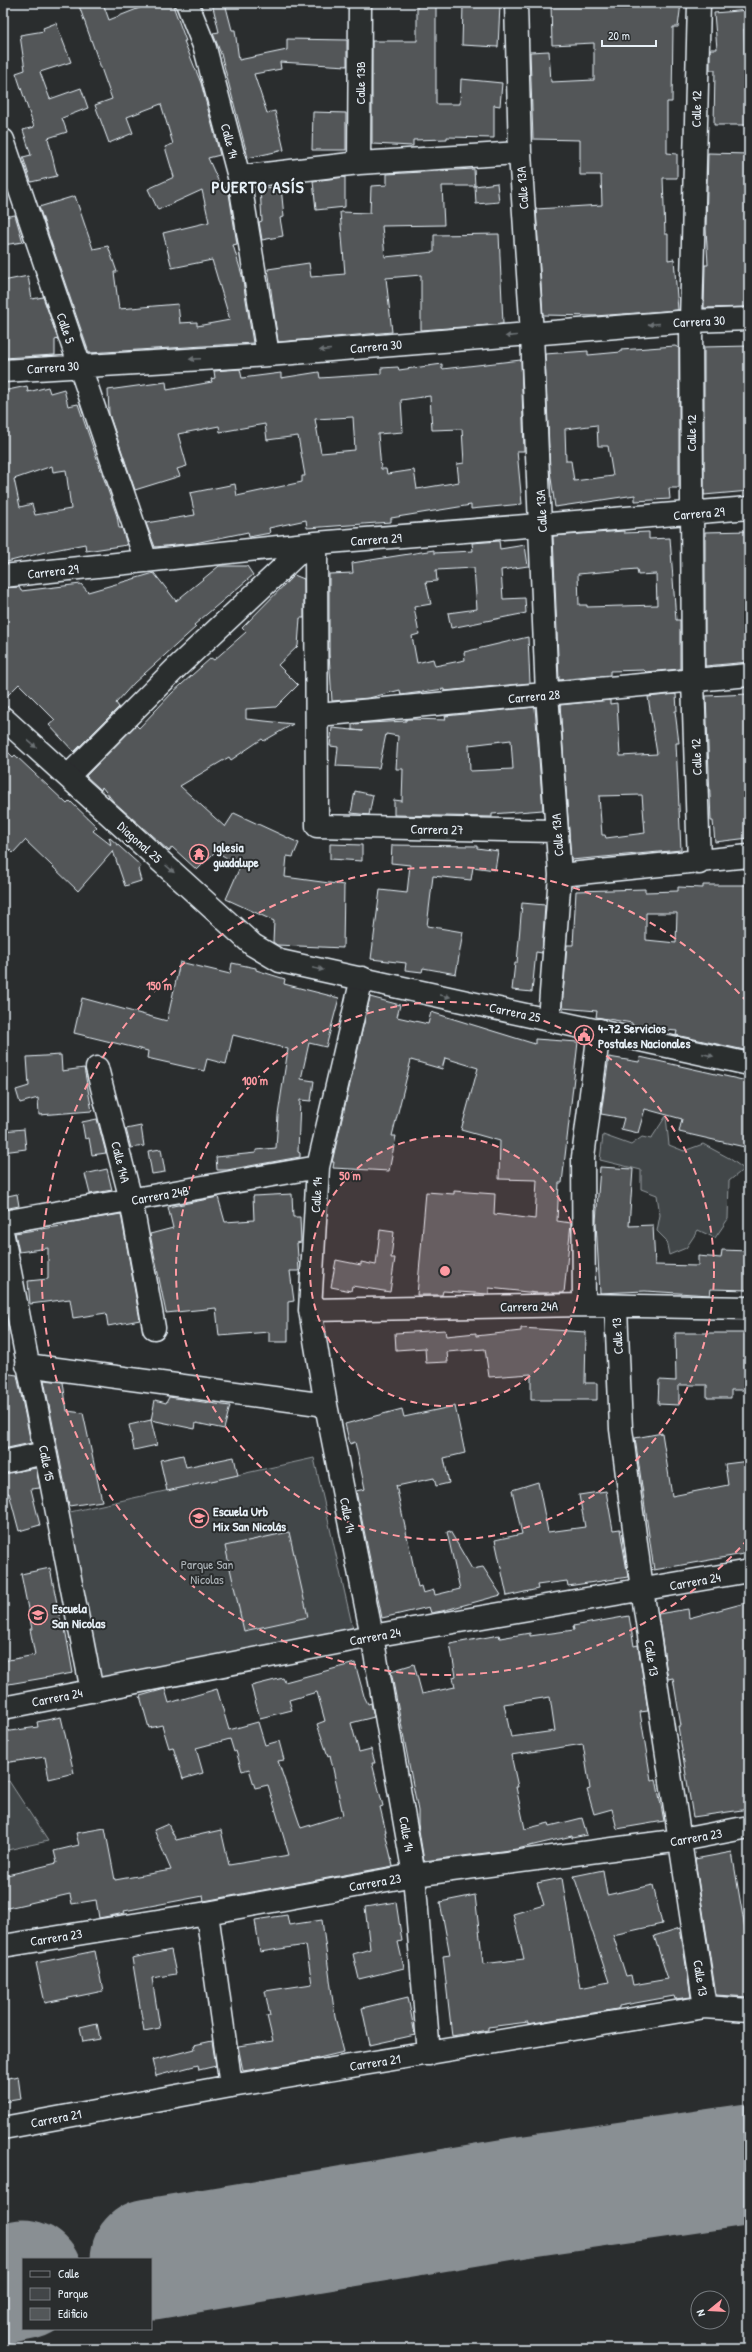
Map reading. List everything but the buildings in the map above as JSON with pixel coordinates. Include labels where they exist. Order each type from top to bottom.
[{"type":"street","name":"Calle 14","points":[[187,3],[205,48],[239,177],[268,355]]},
{"type":"street","name":"Calle 13B","points":[[359,163],[360,3]]},
{"type":"street","name":"Calle 13A","points":[[516,3],[520,153],[532,334],[542,526],[547,694],[560,875],[549,1019]]},
{"type":"street","name":"Calle 12","points":[[699,3],[691,321],[693,681],[699,863]]},
{"type":"street","name":"Calle 5","points":[[4,144],[146,560]]},
{"type":"street","points":[[239,177],[359,163],[520,153]]},
{"type":"street","name":"Carrera 30","points":[[3,371],[79,365],[268,355],[691,321],[749,319]]},
{"type":"street","name":"Carrera 29","points":[[3,576],[312,544],[749,508]]},
{"type":"street","points":[[312,544],[318,715]]},
{"type":"street","points":[[68,776],[176,668],[312,544]]},
{"type":"street","name":"Carrera 28","points":[[318,715],[749,675]]},
{"type":"street","name":"Carrera 27","points":[[318,715],[317,826],[556,831]]},
{"type":"street","name":"Diagonal 25","points":[[3,718],[253,945],[280,960]]},
{"type":"street","points":[[560,875],[699,863],[749,856]]},
{"type":"street","name":"Carrera 25","points":[[280,960],[749,1064]]},
{"type":"street","name":"Calle 14","points":[[362,978],[318,1167],[310,1310],[326,1405],[372,1636],[414,1875],[429,2054]]},
{"type":"street","points":[[584,1305],[583,1157],[599,1030]]},
{"type":"street","name":"Calle 14A","points":[[97,1068],[131,1200],[154,1328]]},
{"type":"street","name":"Carrera 24B","points":[[3,1222],[318,1167]]},
{"type":"street","name":"Calle 15","points":[[3,1236],[13,1294],[92,1691]]},
{"type":"street","name":"Carrera 24A","points":[[310,1310],[584,1305],[616,1307],[749,1308]]},
{"type":"street","name":"Calle 13","points":[[616,1307],[621,1429],[642,1589],[705,2007]]},
{"type":"street","points":[[27,1365],[326,1405]]},
{"type":"street","points":[[3,1462],[45,1453]]},
{"type":"street","name":"Carrera 24","points":[[3,1708],[372,1636],[749,1571]]},
{"type":"street","name":"Carrera 23","points":[[3,1946],[207,1913],[414,1875],[680,1840],[749,1827]]},
{"type":"street","points":[[207,1913],[231,2086]]},
{"type":"street","name":"Carrera 21","points":[[3,2128],[231,2086],[705,2007],[749,2010]]},
{"type":"green space","points":[[666,1116],[669,1145],[684,1151],[703,1144],[729,1158],[744,1169],[729,1181],[728,1219],[715,1238],[698,1230],[686,1248],[669,1255],[666,1240],[657,1231],[660,1215],[657,1195],[641,1189],[641,1170],[600,1160],[603,1135],[631,1145],[642,1137],[651,1139]]},
{"type":"green space","points":[[5,1301],[8,1331],[3,1332],[3,1302]]},
{"type":"green space","name":"Parque San Nicolas","points":[[314,1458],[353,1629],[100,1686],[61,1514]]},
{"type":"green space","points":[[9,1781],[48,1841],[3,1851],[3,1783]]},
{"type":"runway","points":[[152,2259],[522,2197],[749,2164]]},
{"type":"runway","points":[[3,2284],[22,2280]]},
{"type":"place","name":"Iglesia guadalupe","points":[[199,854]]},
{"type":"place","name":"4-72 Servicios Postales Nacionales","points":[[584,1035]]},
{"type":"place","name":"Escuela Urb Mix San Nicolás","points":[[199,1518]]},
{"type":"place","name":"Escuela San Nicolas","points":[[38,1615]]},
{"type":"district","name":"PUERTO ASÍS","points":[[258,187]]}]
